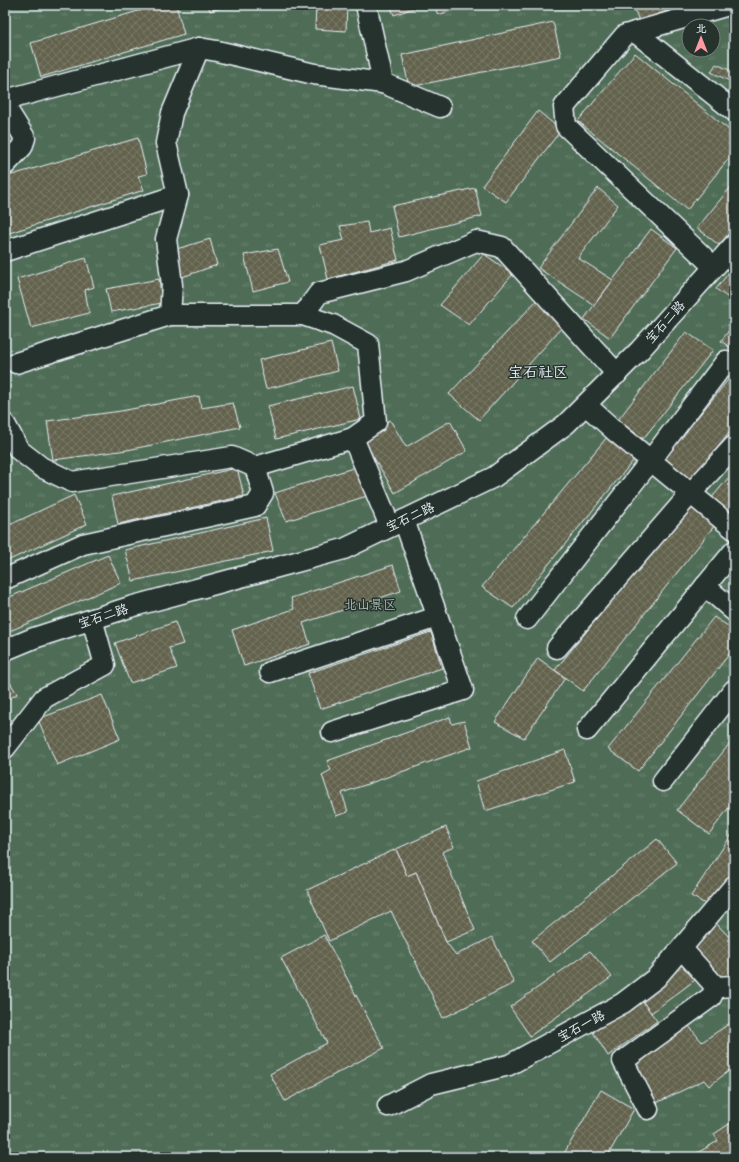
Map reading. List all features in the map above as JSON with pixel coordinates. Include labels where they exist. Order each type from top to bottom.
[{"type":"street","points":[[366,5],[383,84]]},
{"type":"street","points":[[714,267],[566,126],[564,107],[625,35],[729,5]]},
{"type":"street","points":[[635,32],[734,111]]},
{"type":"street","points":[[170,315],[172,285],[166,239],[178,195],[166,143],[172,113],[198,48]]},
{"type":"street","points":[[5,100],[198,48],[217,51],[314,74],[383,84],[440,106]]},
{"type":"street","points":[[5,106],[25,138],[22,147],[5,165]]},
{"type":"street","points":[[5,251],[178,195]]},
{"type":"street","points":[[303,315],[319,293],[406,271],[476,241],[502,247],[617,374]]},
{"type":"street","name":"宝石二路","points":[[5,650],[34,638],[130,607],[344,549],[494,477],[566,424],[586,405],[646,344],[734,245]]},
{"type":"street","points":[[5,424],[12,453],[72,482],[232,457],[255,467],[353,438],[376,422],[368,344],[333,325],[303,315],[170,315],[16,363]]},
{"type":"street","points":[[527,619],[726,361],[734,367]]},
{"type":"street","points":[[586,405],[734,529]]},
{"type":"street","points":[[332,732],[463,690],[437,616],[397,523],[353,438]]},
{"type":"street","points":[[557,648],[690,493],[734,446]]},
{"type":"street","points":[[5,579],[83,544],[255,506],[263,493],[255,467]]},
{"type":"street","points":[[588,730],[734,551]]},
{"type":"street","points":[[705,586],[734,611]]},
{"type":"street","points":[[270,672],[437,616]]},
{"type":"street","points":[[5,748],[44,698],[105,664],[92,619]]},
{"type":"street","points":[[663,781],[734,690]]},
{"type":"street","name":"宝石一路","points":[[388,1106],[431,1084],[509,1065],[623,1003],[656,978],[734,886]]},
{"type":"street","points":[[648,1109],[623,1061],[725,986],[682,949]]},
{"type":"green space","name":"北山景区","points":[[5,5],[734,5],[734,1157],[5,1157]]},
{"type":"building","points":[[158,5],[176,5],[184,34],[41,77],[31,43]]},
{"type":"building","points":[[208,5],[232,5],[210,11]]},
{"type":"building","points":[[316,5],[347,5],[346,31],[315,29]]},
{"type":"building","points":[[390,5],[422,5],[394,15]]},
{"type":"building","points":[[434,5],[467,5],[438,15]]},
{"type":"building","points":[[633,5],[684,5],[639,21]]},
{"type":"building","points":[[553,22],[561,56],[409,87],[402,55]]},
{"type":"building","points":[[635,53],[734,134],[734,152],[687,210],[578,121]]},
{"type":"building","points":[[716,64],[734,72],[734,83],[711,72]]},
{"type":"building","points":[[538,111],[561,130],[506,202],[482,186]]},
{"type":"building","points":[[138,138],[147,174],[138,176],[144,190],[6,234],[5,177]]},
{"type":"building","points":[[734,183],[734,227],[719,245],[697,228]]},
{"type":"building","points":[[475,188],[482,216],[399,237],[392,206]]},
{"type":"building","points":[[598,188],[618,205],[578,258],[613,280],[594,305],[538,268]]},
{"type":"building","points":[[367,222],[369,233],[390,228],[398,260],[328,279],[320,245],[344,240],[340,226]]},
{"type":"building","points":[[651,229],[677,248],[610,338],[584,319]]},
{"type":"building","points":[[210,239],[217,265],[179,278],[170,251]]},
{"type":"building","points":[[278,249],[288,282],[253,291],[244,255]]},
{"type":"building","points":[[484,254],[513,274],[469,325],[440,305]]},
{"type":"building","points":[[86,258],[94,287],[85,290],[89,313],[31,328],[17,279]]},
{"type":"building","points":[[734,266],[734,302],[716,289]]},
{"type":"building","points":[[159,279],[162,303],[111,312],[106,289]]},
{"type":"building","points":[[537,300],[564,325],[479,420],[449,394]]},
{"type":"building","points":[[734,324],[734,350],[721,341]]},
{"type":"building","points":[[686,332],[713,350],[643,439],[618,420]]},
{"type":"building","points":[[331,343],[338,371],[266,389],[259,360]]},
{"type":"building","points":[[732,375],[734,377],[734,427],[689,483],[662,461]]},
{"type":"building","points":[[353,386],[361,419],[276,439],[268,406]]},
{"type":"building","points":[[199,396],[201,408],[233,403],[240,427],[127,450],[53,460],[47,421],[121,411]]},
{"type":"building","points":[[390,420],[406,447],[450,421],[467,451],[395,493],[361,436]]},
{"type":"building","points":[[608,436],[637,456],[513,608],[482,587]]},
{"type":"building","points":[[356,467],[367,496],[286,521],[275,493]]},
{"type":"building","points":[[237,468],[244,496],[118,524],[112,496]]},
{"type":"building","points":[[734,471],[734,519],[710,500]]},
{"type":"building","points":[[74,495],[87,524],[5,562],[5,527]]},
{"type":"building","points":[[689,506],[715,525],[583,691],[555,670]]},
{"type":"building","points":[[266,518],[273,551],[133,581],[125,550]]},
{"type":"building","points":[[108,555],[121,583],[5,633],[5,599]]},
{"type":"building","points":[[393,565],[401,591],[303,623],[310,644],[244,666],[232,630],[294,609],[291,598]]},
{"type":"building","points":[[714,617],[734,630],[734,648],[638,771],[608,749]]},
{"type":"building","points":[[175,622],[183,644],[169,648],[177,668],[130,683],[115,643]]},
{"type":"building","points":[[431,632],[442,668],[320,709],[308,673]]},
{"type":"building","points":[[538,658],[565,678],[524,738],[495,722]]},
{"type":"building","points":[[5,674],[17,694],[5,701]]},
{"type":"building","points":[[102,695],[120,739],[57,765],[38,719]]},
{"type":"building","points":[[450,717],[452,724],[464,721],[472,747],[342,793],[348,812],[336,816],[322,775],[331,770],[327,761]]},
{"type":"building","points":[[734,738],[734,801],[709,834],[677,810]]},
{"type":"building","points":[[565,750],[575,782],[485,811],[476,781]]},
{"type":"building","points":[[446,827],[454,847],[442,852],[475,930],[446,942],[416,872],[407,876],[396,849]]},
{"type":"building","points":[[734,831],[734,869],[709,906],[691,896]]},
{"type":"building","points":[[657,839],[677,863],[550,962],[532,941]]},
{"type":"building","points":[[396,849],[407,876],[416,872],[446,942],[456,955],[492,937],[514,983],[443,1018],[391,911],[329,941],[307,890]]},
{"type":"building","points":[[714,921],[732,940],[734,940],[734,978],[720,978],[689,951]]},
{"type":"building","points":[[324,935],[384,1048],[285,1101],[270,1074],[327,1043],[281,958]]},
{"type":"building","points":[[590,951],[612,977],[530,1036],[510,1007]]},
{"type":"building","points":[[680,962],[695,980],[651,1013],[640,998]]},
{"type":"building","points":[[640,998],[657,1021],[608,1056],[593,1032]]},
{"type":"building","points":[[733,1021],[734,1067],[709,1086],[704,1080],[652,1105],[633,1064],[688,1025],[702,1042]]},
{"type":"building","points":[[601,1090],[634,1109],[607,1157],[562,1157]]},
{"type":"building","points":[[734,1121],[734,1157],[690,1157],[718,1141],[714,1134]]},
{"type":"district","name":"宝石社区","points":[[538,372]]}]
